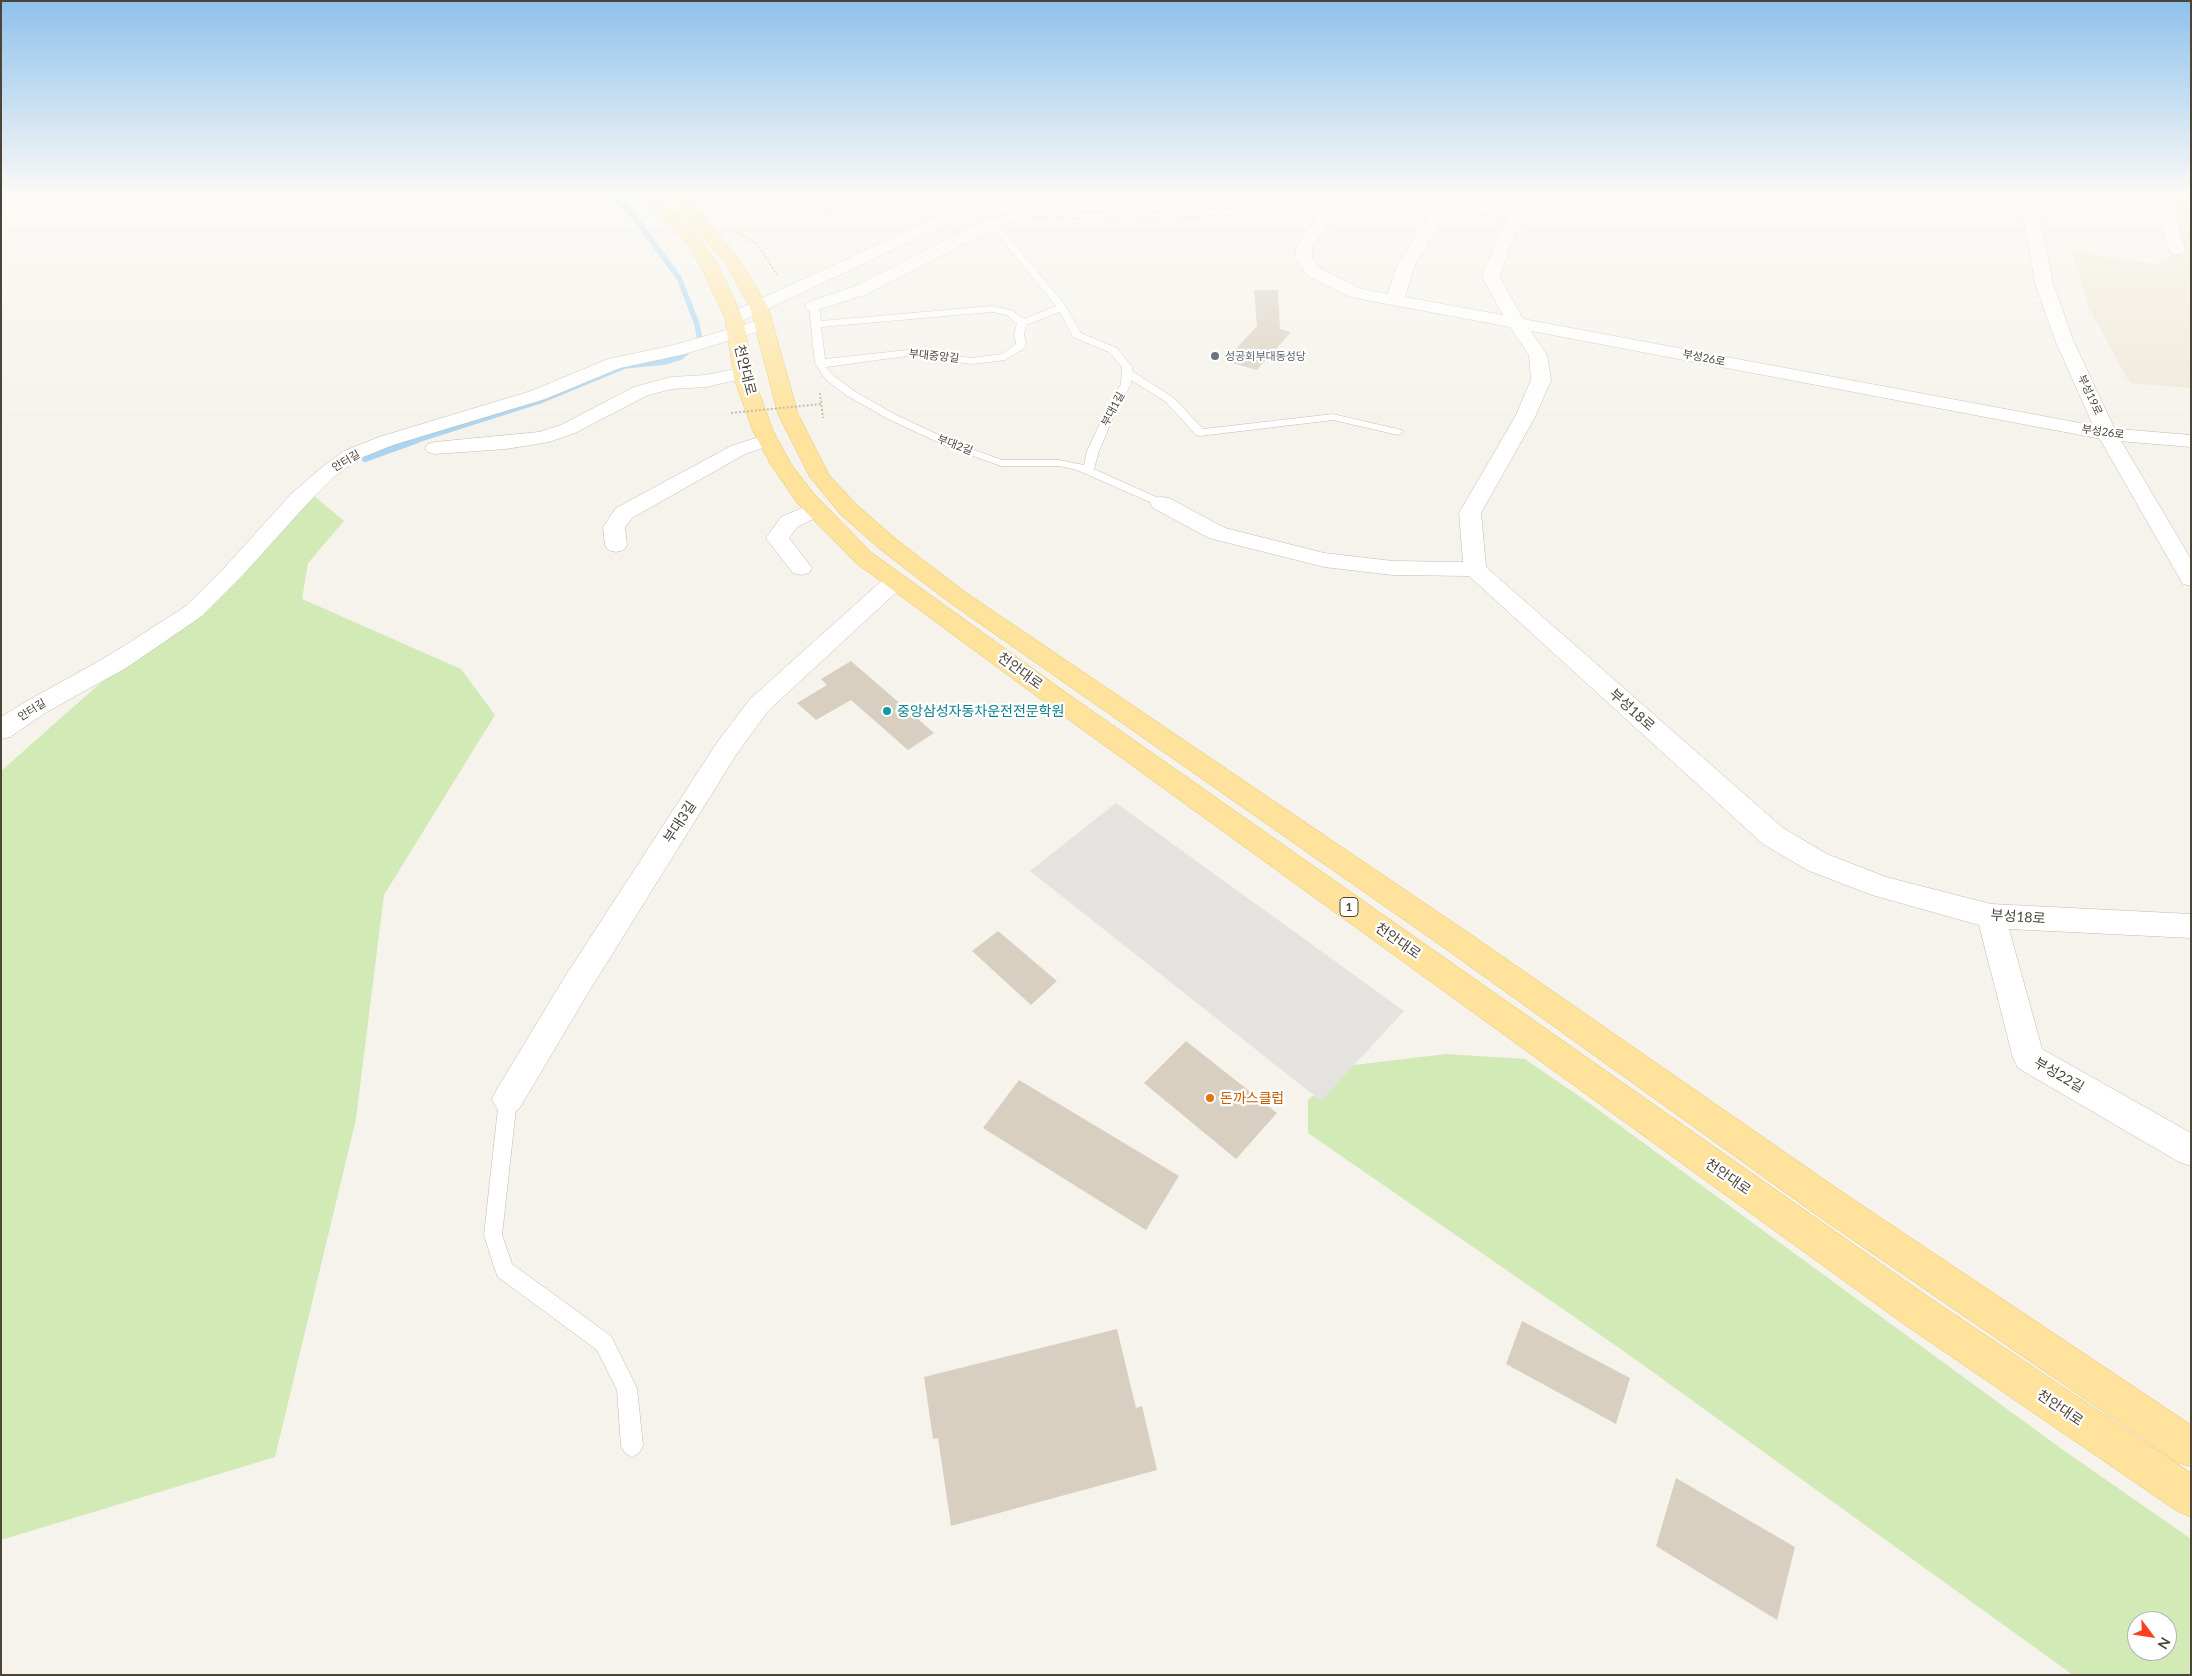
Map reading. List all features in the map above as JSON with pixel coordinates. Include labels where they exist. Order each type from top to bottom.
[{"type":"main road","name":"천안대로","points":[[712,274],[727,331],[744,373],[763,431],[781,466],[816,509],[864,558],[1914,1309],[2191,1497]]},
{"type":"main road","name":"천안대로","points":[[740,274],[762,316],[788,414],[815,469],[849,510],[889,545],[957,597],[1463,945],[1833,1206],[2191,1448]]},
{"type":"street","name":"안터길","points":[[1,730],[36,707],[117,662],[194,611],[234,571],[298,499],[328,472],[350,456],[386,441],[538,395],[615,363],[678,350],[762,316],[842,274]]},
{"type":"street","points":[[814,306],[859,291],[892,274]]},
{"type":"street","name":"부성26로","points":[[1317,274],[1356,292],[1395,300],[2108,434],[2191,441]]},
{"type":"street","points":[[1395,300],[1402,274]]},
{"type":"street","points":[[1161,503],[1217,533],[1324,560],[1393,568],[1475,569],[1470,513],[1525,417],[1541,380],[1538,356],[1516,323],[1491,277],[1492,274]]},
{"type":"street","name":"부성19로","points":[[2042,274],[2064,340],[2108,434],[2191,578]]},
{"type":"street","points":[[435,448],[506,444],[542,438],[568,429],[641,391],[671,383],[706,381],[744,373]]},
{"type":"street","points":[[616,545],[614,528],[624,513],[738,450],[768,440]]},
{"type":"street","points":[[801,568],[777,538],[789,522],[816,509]]},
{"type":"street","name":"부성18로","points":[[1475,569],[1773,836],[1817,862],[1882,887],[1991,916],[2191,926]]},
{"type":"street","name":"부대3길","points":[[508,1099],[577,984],[722,757],[759,704],[895,581]]},
{"type":"street","name":"부성22길","points":[[1991,916],[2029,1058],[2191,1151]]},
{"type":"lane","points":[[1035,274],[1062,307],[1077,335],[1113,350],[1127,367],[1127,372],[1170,400],[1200,432],[1333,417],[1398,432]]},
{"type":"lane","points":[[814,306],[820,363]]},
{"type":"lane","points":[[816,324],[992,308],[1010,313],[1022,323],[1039,318],[1062,307]]},
{"type":"lane","name":"부대중앙길","points":[[820,363],[907,353],[972,361],[1005,357],[1018,349],[1021,344],[1019,334],[1022,323]]},
{"type":"lane","name":"부대2길","points":[[820,363],[830,378],[850,393],[920,431],[952,445],[1001,463],[1059,463],[1088,470],[1161,503]]},
{"type":"lane","name":"부대1길","points":[[1088,470],[1093,452],[1110,413],[1126,384],[1127,372]]},
{"type":"lane","points":[[508,1099],[498,1168],[493,1236],[505,1270],[604,1343],[627,1388],[632,1446]]},
{"type":"path","points":[[731,413],[821,404],[823,418]]},
{"type":"shaded area","points":[[2079,274],[2191,274],[2191,388],[2130,383],[2089,309]]},
{"type":"shaded area","points":[[1116,803],[1404,1011],[1321,1101],[1030,871]]},
{"type":"green space","points":[[313,495],[344,521],[308,563],[302,599],[461,669],[495,715],[384,895],[356,1119],[275,1457],[1,1540],[1,771]]},
{"type":"green space","points":[[1446,1054],[1525,1059],[1589,1103],[2059,1447],[2191,1539],[2191,1675],[2073,1675],[1625,1352],[1308,1133],[1308,1100],[1354,1065]]},
{"type":"building","points":[[1254,290],[1278,290],[1280,329],[1291,332],[1257,370],[1225,361],[1257,326]]},
{"type":"building","name":"중앙삼성자동차운전전문학원","points":[[851,661],[934,733],[908,750],[851,700],[816,720],[797,703],[827,685],[821,679]]},
{"type":"building","points":[[998,931],[1057,981],[1031,1005],[972,951]]},
{"type":"building","name":"돈까스클럽","points":[[1186,1041],[1277,1113],[1236,1159],[1144,1083]]},
{"type":"building","points":[[1019,1080],[1179,1176],[1146,1230],[983,1128]]},
{"type":"building","points":[[1522,1321],[1630,1378],[1616,1424],[1506,1364]]},
{"type":"building","points":[[1117,1329],[1136,1408],[1142,1406],[1157,1470],[951,1526],[938,1438],[933,1439],[924,1377]]},
{"type":"building","points":[[1676,1478],[1795,1547],[1777,1620],[1656,1546]]},
{"type":"waterway","points":[[411,442],[540,401],[625,366],[664,362],[681,357],[700,341],[697,324],[676,274]]},
{"type":"waterway","points":[[365,458],[415,440]]},
{"type":"place","name":"성공회부대동성당","points":[[1215,356]]},
{"type":"place","name":"중앙삼성자동차운전전문학원","points":[[887,711]]},
{"type":"place","name":"돈까스클럽","points":[[1210,1098]]}]
